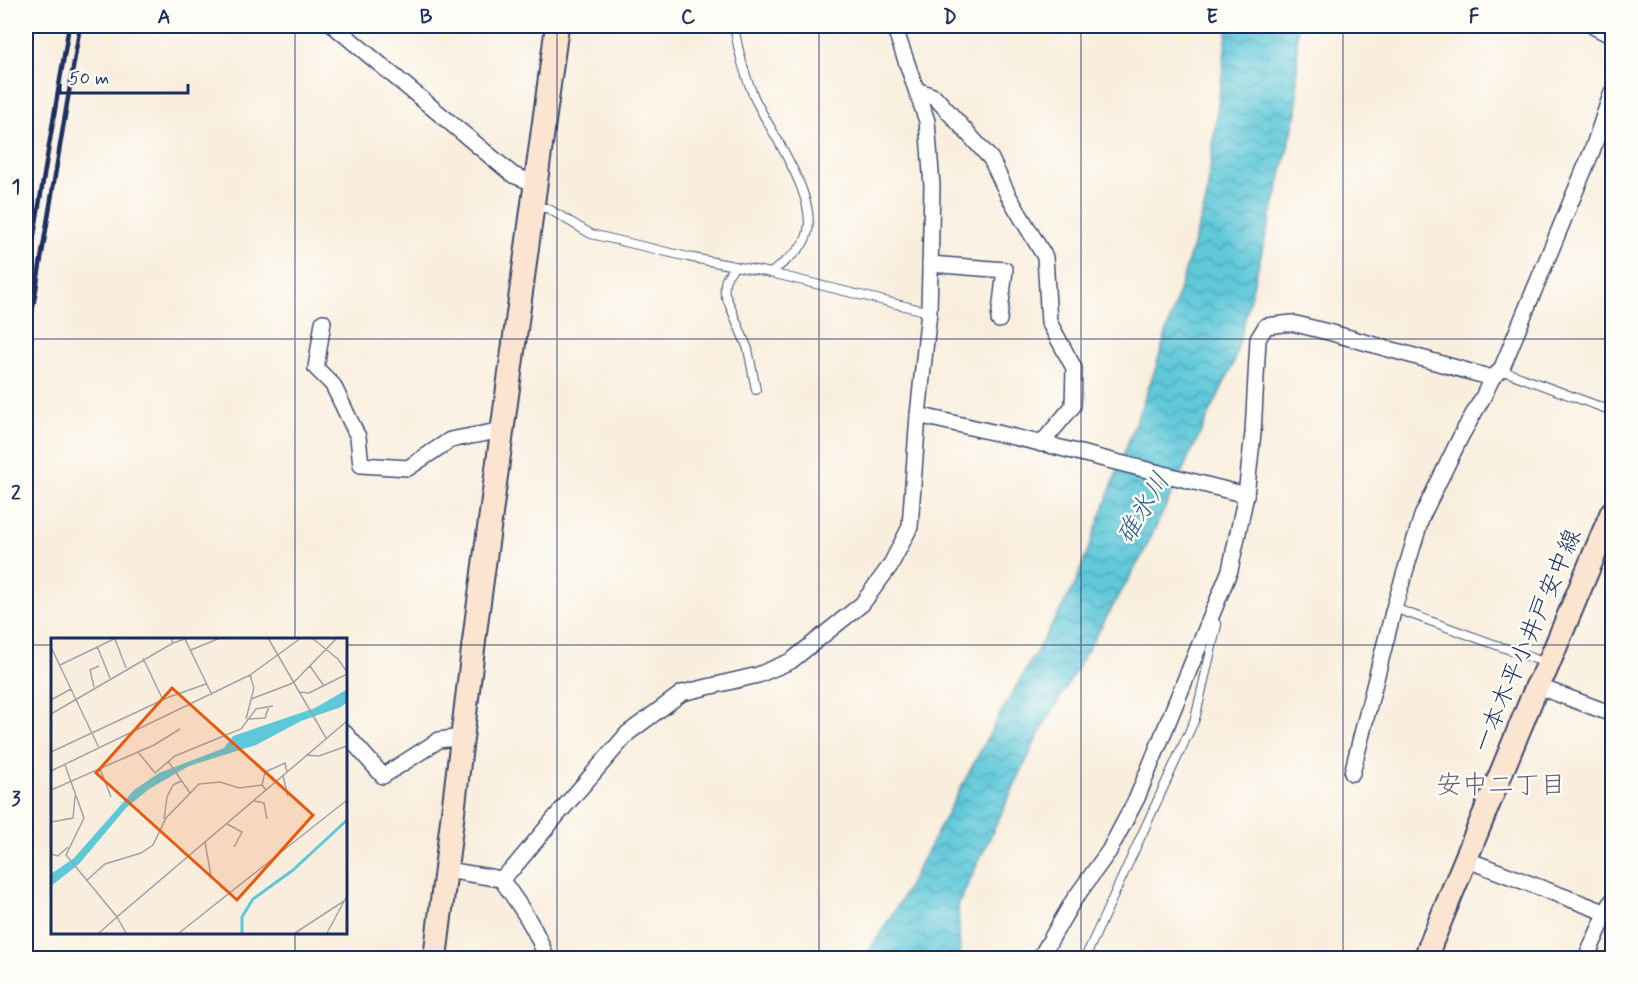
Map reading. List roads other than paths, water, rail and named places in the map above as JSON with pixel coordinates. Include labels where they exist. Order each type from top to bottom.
[{"type":"street","points":[[334,26],[513,175],[536,184]]},
{"type":"street","points":[[435,958],[557,26]]},
{"type":"street","points":[[501,879],[514,867],[628,733],[682,693],[758,675],[791,661],[862,604],[891,566],[909,527],[928,312],[932,186],[927,121],[894,26]]},
{"type":"street","points":[[1593,26],[1612,36]]},
{"type":"street","points":[[917,90],[935,97],[991,159],[1008,195],[1045,256],[1048,322],[1074,368],[1073,406],[1047,445]]},
{"type":"street","points":[[1352,773],[1394,608],[1422,516],[1461,436],[1497,374],[1592,151],[1612,92]]},
{"type":"street","points":[[930,264],[1005,270],[999,320]]},
{"type":"street","points":[[322,322],[316,368],[333,385],[358,437],[361,465],[408,468],[450,440],[503,430]]},
{"type":"street","points":[[1040,958],[1073,901],[1109,851],[1137,798],[1230,570],[1240,494],[1253,433],[1258,339],[1266,326],[1292,323],[1497,374]]},
{"type":"street","points":[[918,415],[1240,494]]},
{"type":"street","name":"一本木平小井戸安中線","points":[[1425,958],[1537,686],[1612,512]]},
{"type":"street","points":[[1537,686],[1612,714]]},
{"type":"street","points":[[346,734],[383,777],[439,740],[463,737]]},
{"type":"street","points":[[1465,859],[1610,907],[1586,958]]},
{"type":"street","points":[[447,870],[501,879],[517,901],[543,947],[546,958]]},
{"type":"lane","points":[[734,26],[738,50],[754,97],[783,150],[808,208],[809,226],[803,245],[771,273]]},
{"type":"lane","points":[[533,207],[547,208],[591,234],[688,257],[771,273],[928,312]]},
{"type":"lane","points":[[735,266],[727,276],[724,285],[725,294],[748,349],[756,390]]},
{"type":"lane","points":[[1497,374],[1612,411]]},
{"type":"lane","points":[[1394,608],[1548,664]]},
{"type":"lane","points":[[1085,958],[1195,719],[1217,625],[1212,618]]},
{"type":"water","name":"碓氷川","points":[[1228,26],[1297,26],[1297,112],[1234,362],[1143,554],[1039,734],[958,905],[960,958],[865,958],[901,900],[998,718],[1075,585],[1155,370],[1206,202]]},
{"type":"railway","points":[[26,283],[69,26]]},
{"type":"railway","points":[[26,349],[80,26]]},
{"type":"district","name":"安中二丁目","points":[[1501,786]]}]
